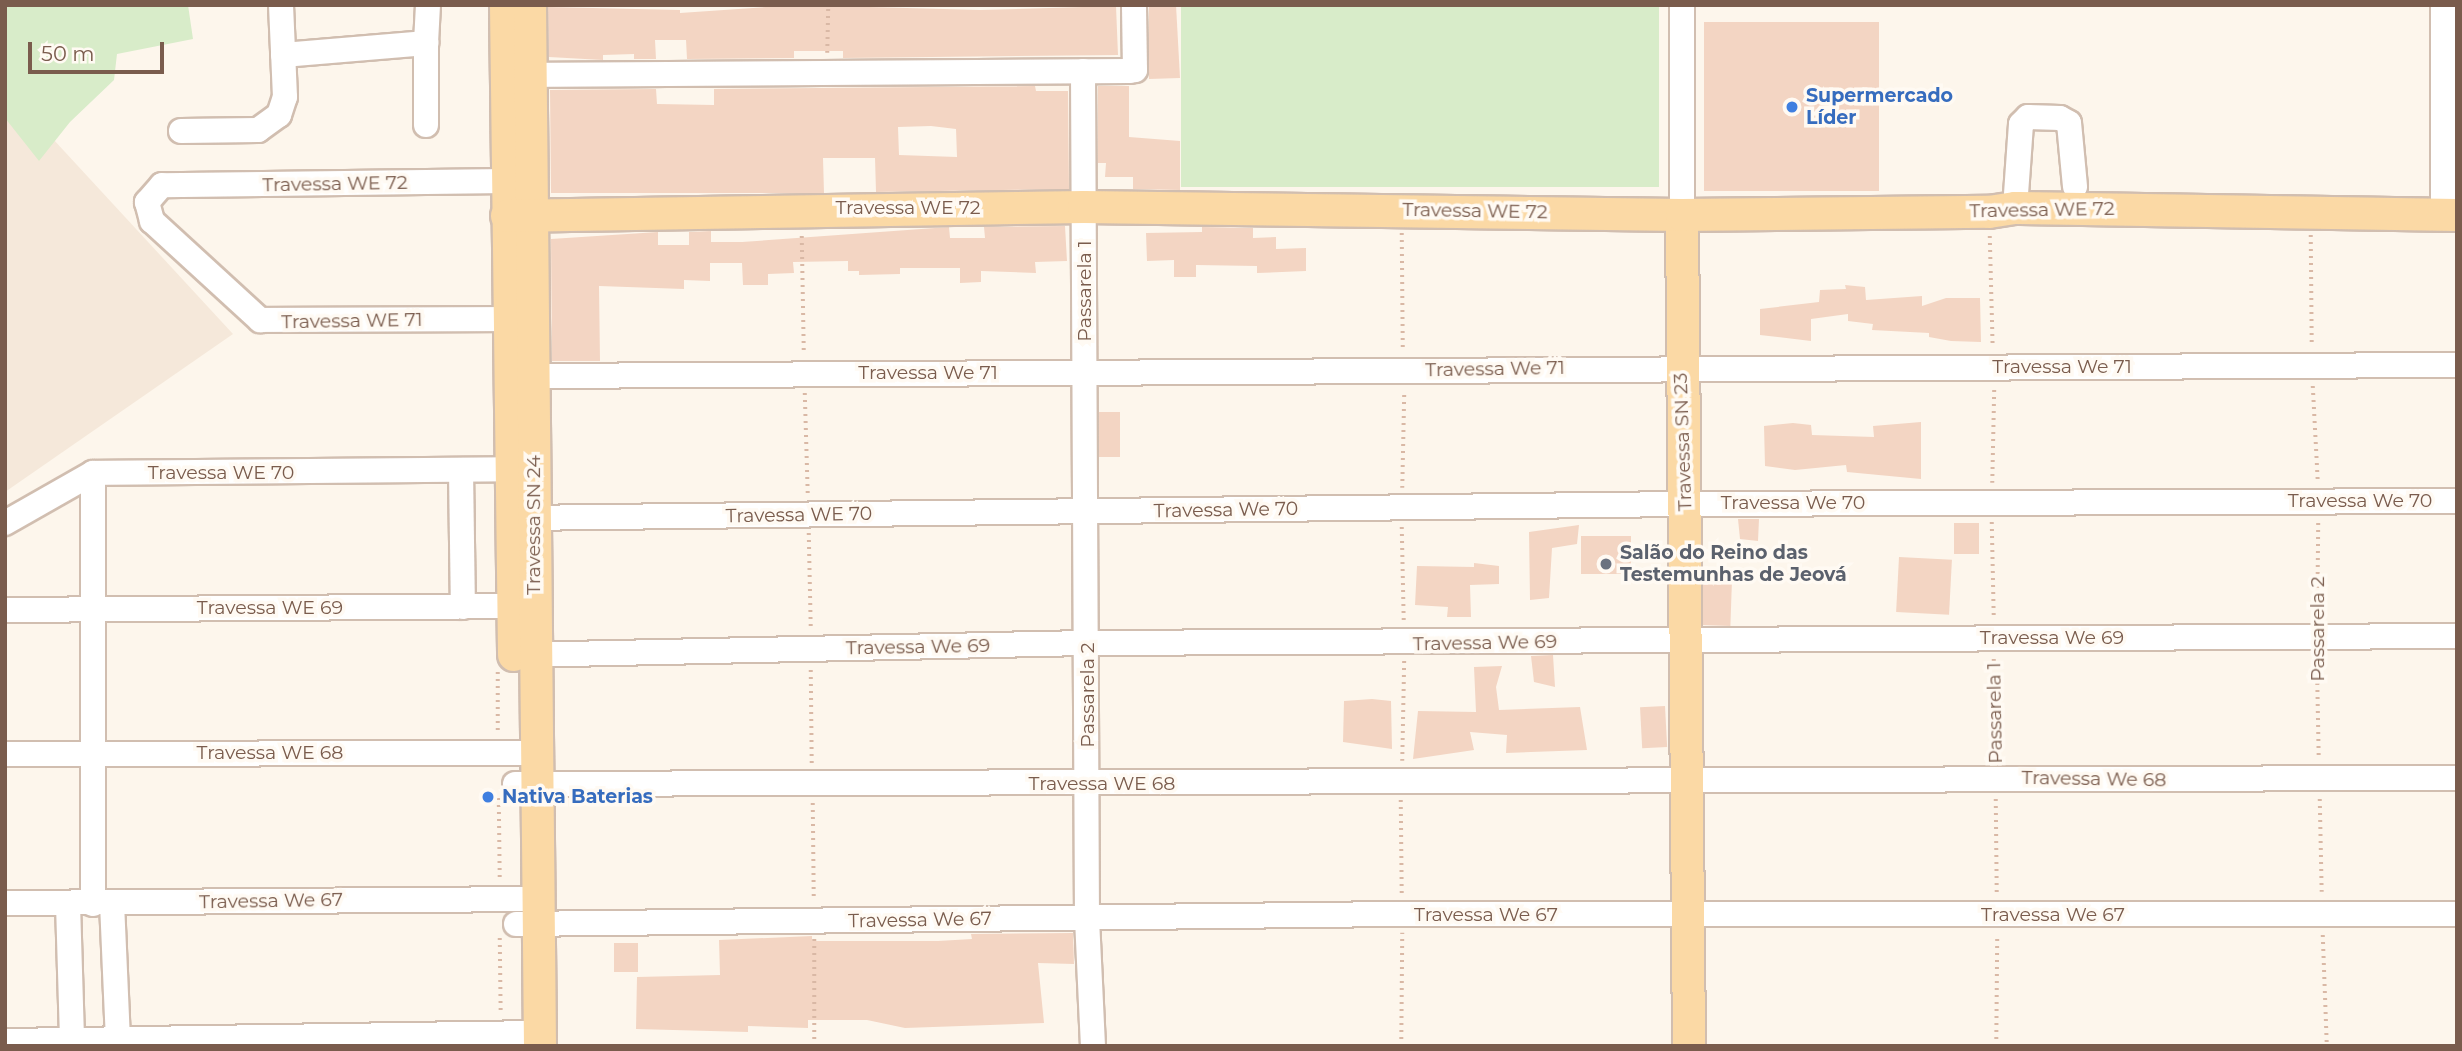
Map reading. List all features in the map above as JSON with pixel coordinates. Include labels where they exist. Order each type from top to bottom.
[{"type":"main road","name":"Travessa SN 24","points":[[506,5],[517,74],[519,216],[533,376],[522,469]]},
{"type":"main road","name":"Travessa SN 24","points":[[530,5],[517,74],[507,181],[519,216],[508,319],[522,469],[526,912],[530,1039]]},
{"type":"main road","name":"Travessa WE 72","points":[[519,216],[1084,207],[1682,215],[2002,210],[2450,215]]},
{"type":"main road","name":"Travessa SN 23","points":[[1682,215],[1680,367],[1689,783],[1689,1046]]},
{"type":"street","points":[[181,131],[258,130],[279,115],[285,97],[281,5]]},
{"type":"street","points":[[426,125],[428,5]]},
{"type":"street","points":[[517,74],[1129,71],[1135,70],[1134,5]]},
{"type":"street","name":"Travessa SN 23","points":[[1682,5],[1682,215]]},
{"type":"street","points":[[2443,5],[2450,77],[2450,215]]},
{"type":"street","points":[[283,55],[426,43]]},
{"type":"street","name":"Passarela 1","points":[[1083,71],[1086,512]]},
{"type":"street","points":[[2002,210],[2021,124],[2028,117],[2060,118],[2069,123],[2075,187]]},
{"type":"street","name":"Travessa WE 72","points":[[163,185],[507,181]]},
{"type":"street","name":"Travessa WE 71","points":[[163,185],[147,202],[152,221],[260,320],[508,319]]},
{"type":"street","name":"Travessa We 71","points":[[533,376],[1680,367],[2457,365]]},
{"type":"street","name":"Travessa WE 70","points":[[5,523],[93,473],[522,469]]},
{"type":"street","points":[[461,470],[463,607]]},
{"type":"street","points":[[93,473],[90,753],[118,1040]]},
{"type":"street","name":"Travessa We 70","points":[[1086,512],[1685,504],[2457,501]]},
{"type":"street","name":"Travessa WE 70","points":[[523,519],[1086,512]]},
{"type":"street","name":"Passarela 2","points":[[1086,512],[1087,919],[1093,1046]]},
{"type":"street","name":"Travessa WE 69","points":[[5,610],[523,606]]},
{"type":"street","name":"Travessa We 69","points":[[524,655],[1088,643],[2457,636]]},
{"type":"street","name":"Travessa WE 68","points":[[5,754],[90,753],[524,769],[1087,784],[1689,783]]},
{"type":"street","name":"Travessa We 68","points":[[1689,783],[1996,778],[2319,781],[2457,778]]},
{"type":"street","name":"Travessa We 67","points":[[5,903],[1087,919],[2322,911],[2457,914]]},
{"type":"street","points":[[68,904],[86,1042]]},
{"type":"street","points":[[5,1041],[530,1039]]},
{"type":"path","points":[[825,73],[828,5]]},
{"type":"path","name":"Passarela 1","points":[[1996,1046],[1992,503],[1994,368],[2002,210]]},
{"type":"path","name":"Passarela 2","points":[[2311,212],[2312,365],[2319,501],[2319,781],[2327,1046]]},
{"type":"shaded area","points":[[5,87],[233,334],[5,492]]},
{"type":"green space","points":[[5,5],[188,5],[193,39],[117,54],[114,80],[70,122],[39,161],[5,118]]},
{"type":"green space","points":[[1181,5],[1659,5],[1659,187],[1181,187]]},
{"type":"building","points":[[796,5],[980,10],[1116,6],[1118,55],[843,58],[843,51],[794,51],[794,58],[687,59],[686,40],[655,40],[656,59],[634,59],[634,54],[603,55],[603,60],[549,57],[548,7],[680,10],[680,13]]},
{"type":"building","points":[[1149,5],[1176,5],[1180,78],[1149,79]]},
{"type":"building","name":"Supermercado Líder","points":[[1704,22],[1879,22],[1879,191],[1704,191]]},
{"type":"building","points":[[1035,86],[1036,91],[1068,91],[1069,189],[876,192],[875,158],[823,158],[824,193],[551,193],[550,90],[656,89],[657,104],[714,105],[714,89]],"holes":[[[931,126],[956,129],[957,157],[899,155],[898,127]]]},
{"type":"building","points":[[1098,86],[1129,86],[1129,137],[1180,141],[1180,190],[1133,189],[1133,177],[1105,177],[1106,163],[1098,163]]},
{"type":"building","points":[[1065,226],[1067,261],[1035,262],[1036,273],[981,271],[981,282],[960,283],[960,268],[900,268],[900,274],[859,275],[859,271],[848,271],[848,261],[793,262],[794,273],[768,274],[768,285],[743,285],[742,263],[710,263],[710,281],[684,280],[684,289],[599,286],[600,361],[552,361],[551,239],[658,232],[658,245],[689,245],[689,232],[711,231],[711,242],[742,242],[949,227],[950,238],[985,238],[984,227]]},
{"type":"building","points":[[1202,227],[1253,228],[1253,238],[1276,237],[1276,249],[1306,248],[1306,271],[1257,273],[1257,266],[1196,265],[1196,277],[1174,277],[1174,260],[1147,261],[1146,233],[1202,232]]},
{"type":"building","points":[[1845,285],[1865,287],[1866,300],[1922,296],[1922,306],[1946,298],[1980,298],[1981,342],[1951,341],[1929,337],[1929,333],[1872,330],[1873,324],[1848,321],[1848,314],[1811,319],[1811,341],[1760,335],[1760,309],[1819,302],[1820,290],[1846,289]]},
{"type":"building","points":[[1099,412],[1120,412],[1120,457],[1099,457]]},
{"type":"building","points":[[1921,422],[1921,479],[1847,472],[1846,465],[1795,470],[1765,466],[1764,426],[1793,423],[1811,425],[1812,435],[1874,437],[1873,426]]},
{"type":"building","points":[[1738,519],[1759,519],[1758,541],[1740,539]]},
{"type":"building","points":[[1954,523],[1979,523],[1979,554],[1954,554]]},
{"type":"building","points":[[1579,525],[1577,544],[1552,548],[1549,598],[1530,600],[1529,532]]},
{"type":"building","name":"Salão do Reino das Testemunhas de Jeová","points":[[1581,536],[1631,536],[1631,574],[1581,574]]},
{"type":"building","points":[[1899,557],[1952,560],[1949,615],[1896,612]]},
{"type":"building","points":[[1474,563],[1499,566],[1499,584],[1470,585],[1471,617],[1447,617],[1448,607],[1415,605],[1417,566],[1474,567]]},
{"type":"building","points":[[1703,579],[1732,580],[1730,626],[1701,625]]},
{"type":"building","points":[[1553,655],[1555,687],[1534,682],[1531,656]]},
{"type":"building","points":[[1502,666],[1496,687],[1499,710],[1580,707],[1587,750],[1506,753],[1507,735],[1470,732],[1474,750],[1413,759],[1418,711],[1476,712],[1474,667]]},
{"type":"building","points":[[1344,701],[1391,701],[1392,749],[1343,742]]},
{"type":"building","points":[[1665,706],[1667,747],[1642,748],[1640,707]]},
{"type":"building","points":[[1073,933],[1074,964],[1038,963],[1044,1023],[905,1028],[867,1020],[808,1020],[808,1028],[748,1026],[748,1032],[636,1029],[637,977],[720,975],[719,940],[812,936],[812,941],[938,941],[972,939],[971,934]]},
{"type":"building","points":[[614,943],[638,943],[638,972],[614,972]]},
{"type":"place","name":"Supermercado Líder","points":[[1792,107]]},
{"type":"place","name":"Salão do Reino das Testemunhas de Jeová","points":[[1606,564]]},
{"type":"place","name":"Nativa Baterias","points":[[488,797]]}]
